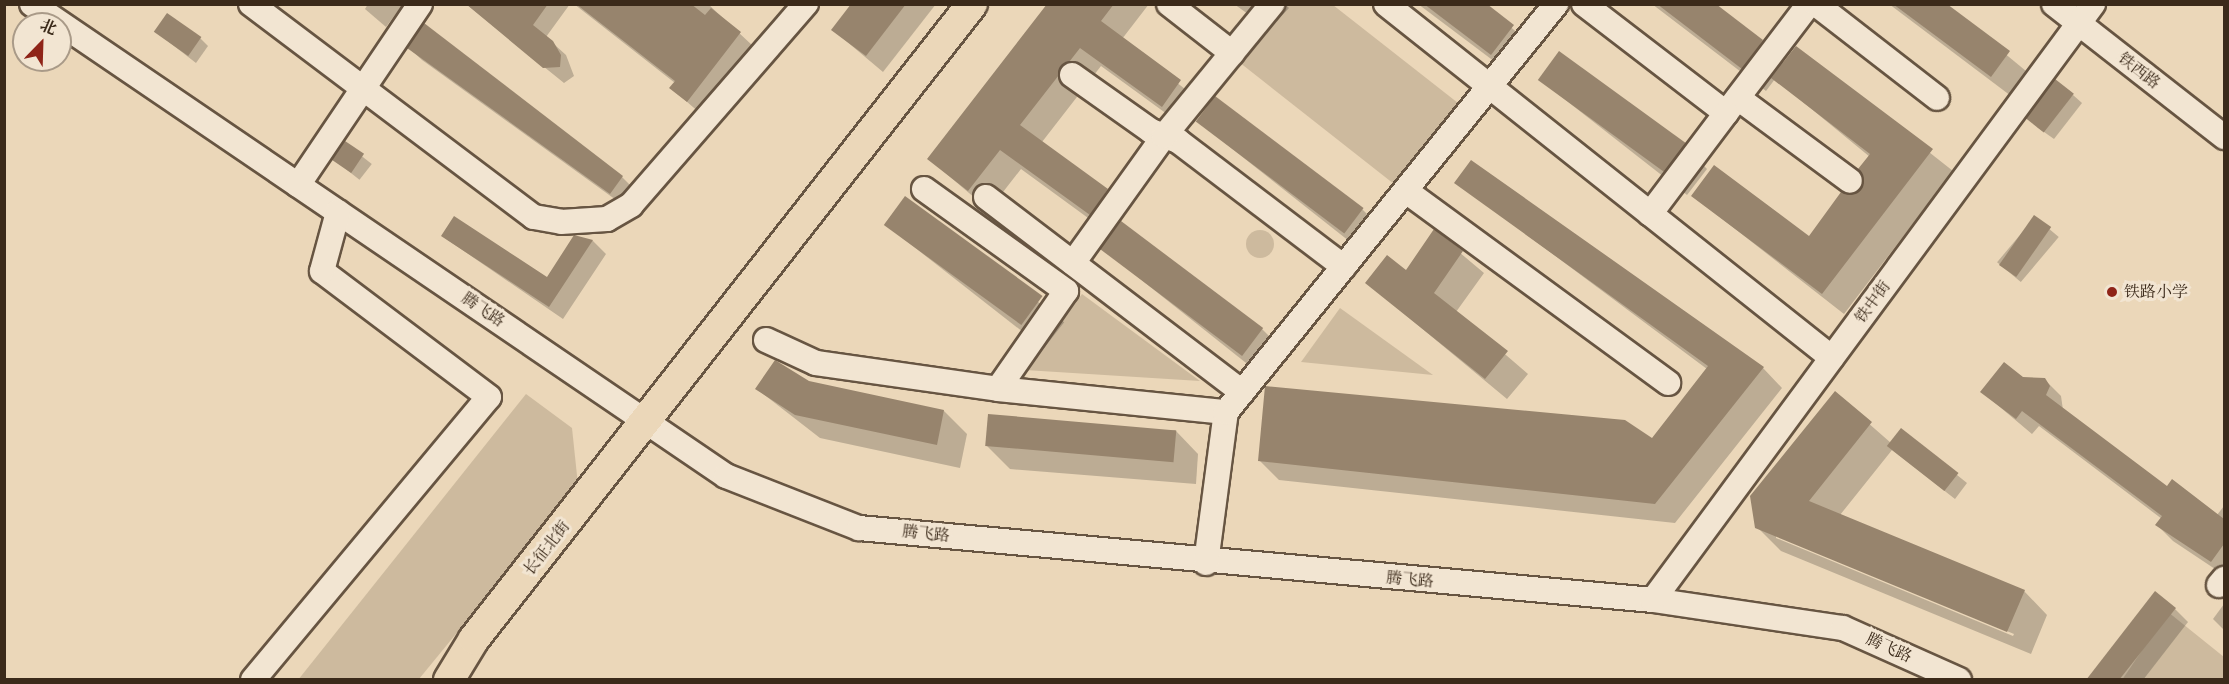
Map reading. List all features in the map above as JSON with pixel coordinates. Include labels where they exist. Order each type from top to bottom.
[{"type":"main road","name":"长征北街","points":[[449,680],[474,639],[649,420],[972,4]]},
{"type":"street","name":"腾飞路","points":[[32,4],[649,420],[726,476],[860,528],[1206,562],[1653,600],[1843,628],[1959,680]]},
{"type":"street","points":[[251,4],[534,217],[607,219],[631,205],[806,4]]},
{"type":"street","points":[[298,185],[420,4]]},
{"type":"street","points":[[1169,4],[1232,53]]},
{"type":"street","points":[[1073,263],[1164,136],[1272,4]]},
{"type":"street","points":[[1386,4],[1832,357]]},
{"type":"street","points":[[1206,562],[1226,412],[1491,88],[1556,4]]},
{"type":"street","points":[[1584,4],[1732,105],[1850,181]]},
{"type":"street","points":[[1650,214],[1809,4]]},
{"type":"street","points":[[1816,4],[1937,98]]},
{"type":"street","name":"铁西路","points":[[2054,4],[2085,14],[2224,137]]},
{"type":"street","name":"铁中街","points":[[1653,600],[2085,14]]},
{"type":"street","points":[[1072,75],[1164,136],[1344,267]]},
{"type":"street","points":[[924,189],[1066,291],[998,389]]},
{"type":"street","points":[[1406,191],[1668,383]]},
{"type":"street","points":[[986,197],[1242,392]]},
{"type":"street","points":[[253,680],[489,397],[322,271],[338,212]]},
{"type":"street","points":[[766,340],[816,363],[998,389],[1226,412]]},
{"type":"shaded area","points":[[1284,5],[1333,5],[1458,103],[1394,184],[1239,62]]},
{"type":"shaded area","points":[[1260,230],[1270,234],[1274,244],[1270,254],[1260,258],[1250,254],[1246,244],[1250,234]]},
{"type":"shaded area","points":[[1082,294],[1200,381],[1025,370]]},
{"type":"shaded area","points":[[1340,308],[1433,375],[1301,362]]},
{"type":"shaded area","points":[[526,394],[572,428],[578,485],[419,679],[298,680]]},
{"type":"shaded area","points":[[2168,612],[2224,657],[2224,679],[2122,680]]},
{"type":"building","points":[[466,4],[548,4],[533,25],[553,41],[561,55],[560,67],[543,68]]},
{"type":"building","points":[[576,4],[691,4],[705,15],[711,8],[741,32],[687,102],[669,88],[675,81]]},
{"type":"building","points":[[851,4],[906,4],[866,56],[831,30]]},
{"type":"building","points":[[1047,4],[1114,4],[1101,21],[1181,80],[1162,107],[1080,48],[1020,125],[1108,189],[1090,215],[1000,150],[968,191],[927,159]]},
{"type":"building","points":[[1424,4],[1487,4],[1514,25],[1491,55]]},
{"type":"building","points":[[1657,4],[1716,4],[1763,40],[1742,69]]},
{"type":"building","points":[[1893,4],[1947,4],[2010,51],[1991,77]]},
{"type":"building","points":[[167,13],[201,37],[188,56],[154,32]]},
{"type":"building","points":[[424,23],[623,176],[610,194],[407,48]]},
{"type":"building","points":[[1796,46],[1933,149],[1822,294],[1691,196],[1714,165],[1809,236],[1841,192],[1862,189],[1858,169],[1870,154],[1771,78]]},
{"type":"building","points":[[1559,51],[1686,143],[1665,172],[1538,80]]},
{"type":"building","points":[[2055,79],[2074,94],[2044,132],[2025,118]]},
{"type":"building","points":[[1215,96],[1364,208],[1344,233],[1196,122]]},
{"type":"building","points":[[345,141],[364,154],[351,173],[332,160]]},
{"type":"building","points":[[1471,160],[1764,367],[1655,504],[1258,461],[1265,386],[1625,420],[1652,438],[1708,366],[1454,183]]},
{"type":"building","points":[[905,196],[1043,296],[1021,325],[884,225]]},
{"type":"building","points":[[2034,215],[2051,227],[2016,277],[1999,265]]},
{"type":"building","points":[[454,216],[547,277],[574,235],[593,240],[549,307],[441,236]]},
{"type":"building","points":[[1121,221],[1263,328],[1242,356],[1100,249]]},
{"type":"building","points":[[1434,229],[1463,251],[1434,293],[1508,351],[1485,379],[1365,283],[1387,255],[1406,270]]},
{"type":"building","points":[[775,360],[809,381],[944,410],[937,445],[795,415],[755,389]]},
{"type":"building","points":[[2004,362],[2023,377],[2045,378],[2050,386],[2046,395],[2167,486],[2172,479],[2224,519],[2224,544],[2211,562],[2155,525],[2162,516],[2022,411],[2016,419],[1980,392]]},
{"type":"building","points":[[1835,391],[1872,422],[1809,501],[2025,590],[2007,632],[1755,528],[1750,496]]},
{"type":"building","points":[[988,414],[1176,430],[1173,462],[985,446]]},
{"type":"building","points":[[1901,428],[1959,473],[1944,491],[1887,446]]},
{"type":"building","points":[[2155,591],[2176,608],[2119,680],[2086,680]]},
{"type":"place","name":"铁路小学","points":[[2112,292]]}]
